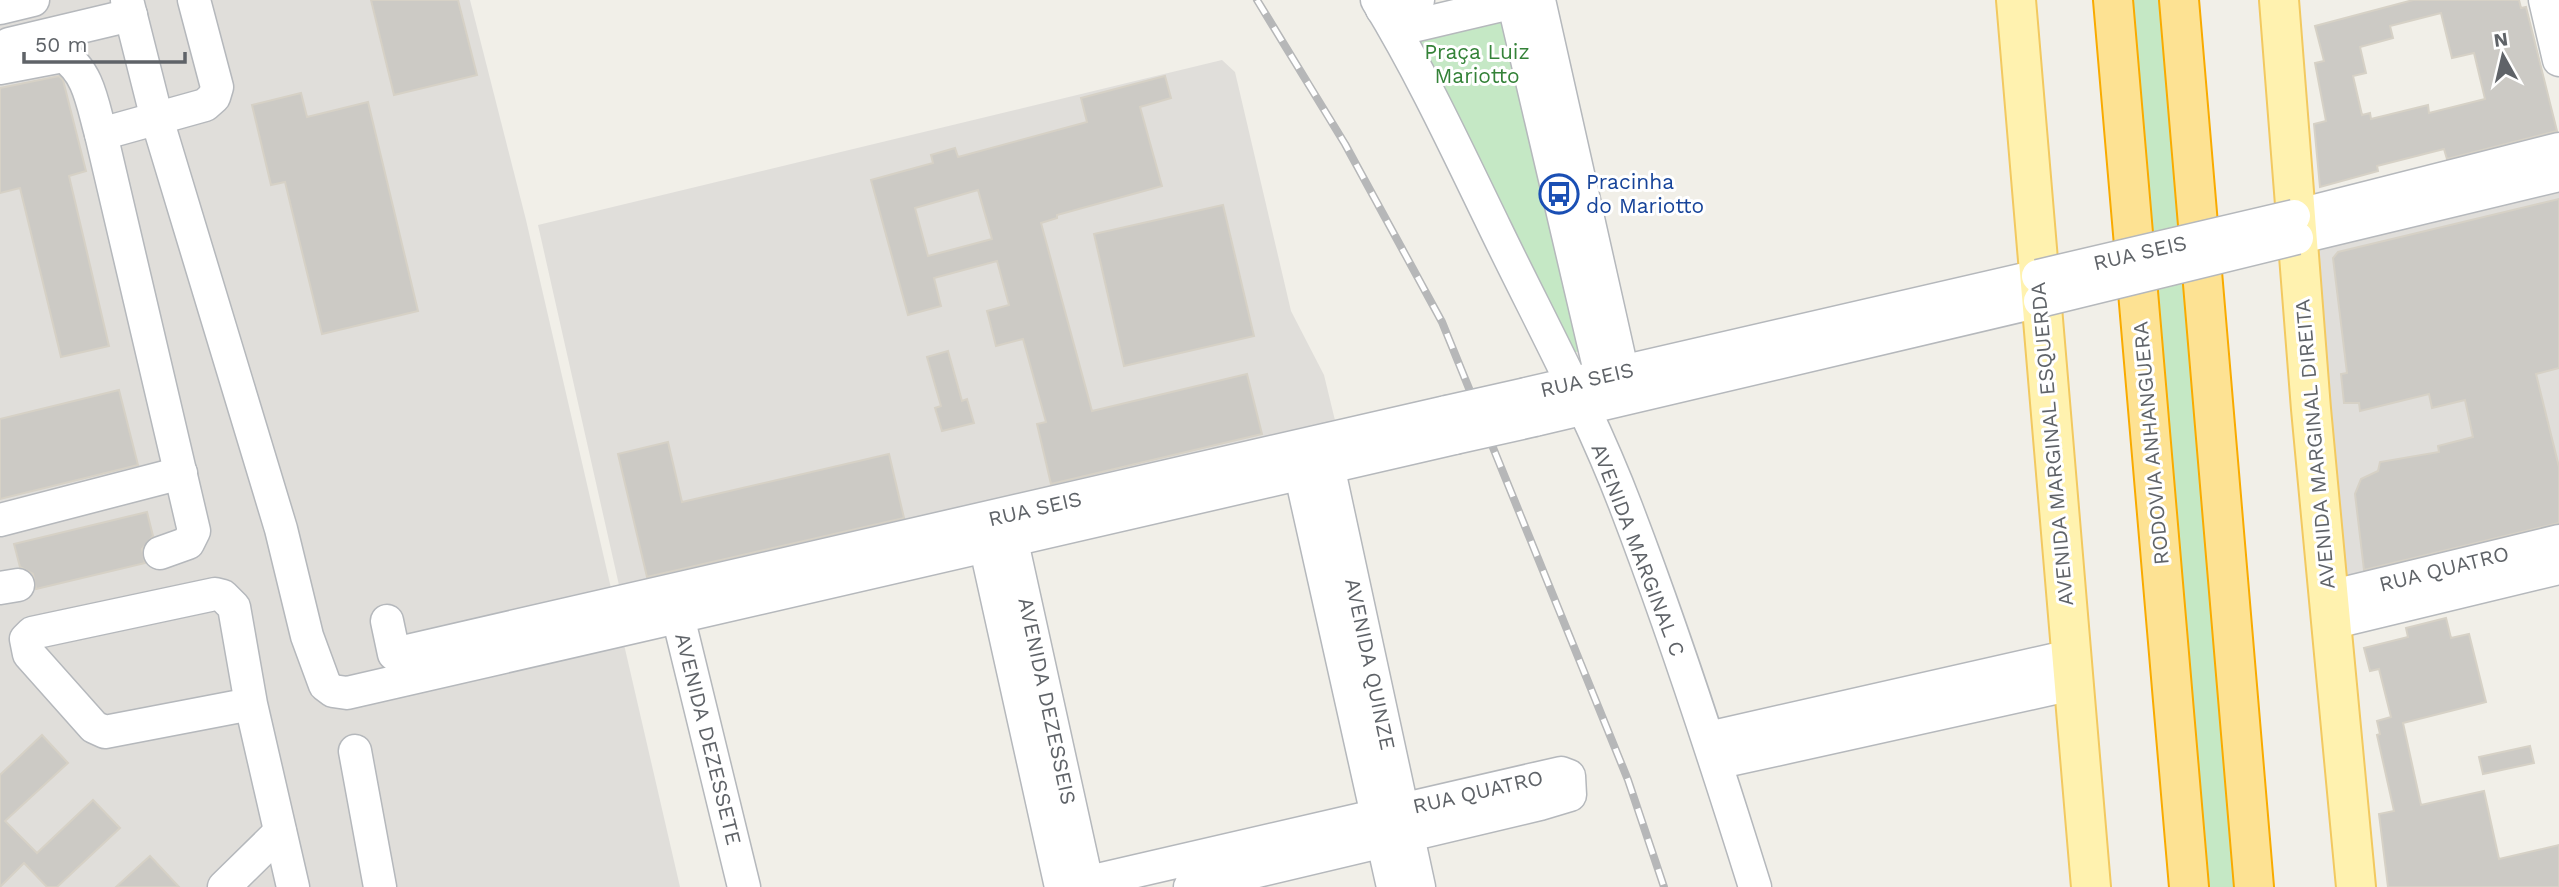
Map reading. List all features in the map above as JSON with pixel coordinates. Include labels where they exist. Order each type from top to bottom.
[{"type":"highway","name":"RODOVIA ANHANGUERA","points":[[2113,0],[2189,887]]},
{"type":"highway","points":[[2179,0],[2254,887]]},
{"type":"main road","name":"AVENIDA MARGINAL ESQUERDA","points":[[2016,0],[2091,887]]},
{"type":"main road","name":"AVENIDA MARGINAL DIREITA","points":[[2278,0],[2356,887]]},
{"type":"street","points":[[0,8],[33,0]]},
{"type":"street","points":[[101,134],[205,105],[216,92],[194,0]]},
{"type":"street","points":[[1385,13],[1418,0]]},
{"type":"street","points":[[2545,0],[2559,60]]},
{"type":"street","points":[[1385,13],[1522,1],[1602,390]]},
{"type":"street","points":[[0,47],[129,8],[157,119],[253,431],[281,529],[295,593],[325,685],[333,691],[346,693],[617,618]]},
{"type":"street","name":"AVENIDA MARGINAL C","points":[[1385,13],[1602,390],[1625,505],[1712,751],[1755,887]]},
{"type":"street","points":[[0,68],[50,56],[63,56],[73,62],[82,73],[101,134],[194,531],[188,543],[160,553]]},
{"type":"street","name":"RUA SEIS","points":[[2296,227],[2559,149]]},
{"type":"street","name":"RUA SEIS","points":[[617,618],[2296,227],[2559,175]]},
{"type":"street","name":"AVENIDA QUINZE","points":[[1311,457],[1392,826],[1393,887]]},
{"type":"street","points":[[0,520],[181,472]]},
{"type":"street","name":"AVENIDA DEZESSEIS","points":[[996,531],[1075,886]]},
{"type":"street","name":"RUA QUATRO","points":[[2330,610],[2559,541]]},
{"type":"street","name":"RUA QUATRO","points":[[2330,610],[2559,568]]},
{"type":"street","points":[[251,704],[105,732],[94,727],[29,654],[26,639],[32,633],[215,594],[223,596],[234,607],[251,704],[293,887]]},
{"type":"street","name":"AVENIDA DEZESSETE","points":[[686,601],[744,887]]},
{"type":"street","points":[[387,621],[394,654],[617,618]]},
{"type":"street","points":[[1712,751],[2072,670]]},
{"type":"street","points":[[355,751],[380,887]]},
{"type":"street","name":"RUA QUATRO","points":[[1075,886],[1392,826],[1537,792]]},
{"type":"street","name":"RUA QUATRO","points":[[1190,887],[1392,826]]},
{"type":"street","name":"AVENIDA QUINZE","points":[[1392,826],[1419,887]]},
{"type":"street","points":[[224,887],[280,832]]},
{"type":"shaded area","points":[[0,0],[470,0],[526,220],[680,887],[0,887]]},
{"type":"shaded area","points":[[1222,60],[1235,72],[1291,311],[1324,375],[1339,437],[623,603],[538,225]]},
{"type":"shaded area","points":[[2559,175],[2559,541],[2329,596],[2298,238]]},
{"type":"green space","points":[[2127,0],[2165,0],[2241,887],[2202,887]]},
{"type":"green space","name":"Praça Luiz Mariotto","points":[[1510,11],[1583,351],[1575,352],[1570,345],[1415,34]]},
{"type":"building","points":[[371,0],[458,0],[477,75],[394,95]]},
{"type":"building","points":[[2413,0],[2519,0],[2521,8],[2526,7],[2557,131],[2447,159],[2444,149],[2377,166],[2378,171],[2320,187],[2314,124],[2326,121],[2315,63],[2324,61],[2315,26]],"holes":[[[2441,13],[2452,58],[2474,53],[2485,99],[2429,113],[2428,105],[2371,119],[2370,113],[2362,115],[2353,76],[2366,73],[2360,47],[2393,38],[2390,26]]]},
{"type":"building","points":[[59,76],[63,80],[86,171],[69,176],[109,346],[61,357],[20,188],[0,193],[0,88]]},
{"type":"building","points":[[1165,76],[1171,98],[1140,107],[1162,186],[1057,215],[1057,218],[1041,223],[1092,411],[1247,374],[1262,434],[1051,484],[1037,424],[1046,422],[1023,339],[996,346],[987,311],[1009,305],[997,261],[934,278],[941,306],[908,315],[871,180],[933,163],[931,155],[955,148],[958,157],[1087,122],[1081,98]],"holes":[[[978,190],[992,239],[928,256],[915,208]]]},
{"type":"building","points":[[301,93],[307,117],[368,102],[418,311],[322,334],[285,182],[271,185],[252,105]]},
{"type":"building","points":[[2559,199],[2559,368],[2536,374],[2559,467],[2559,523],[2364,570],[2355,494],[2361,479],[2378,471],[2380,462],[2439,452],[2438,446],[2473,437],[2465,400],[2432,408],[2429,394],[2360,411],[2359,403],[2344,403],[2341,374],[2347,373],[2333,258],[2338,252]]},
{"type":"building","points":[[1223,205],[1254,336],[1124,366],[1094,234]]},
{"type":"building","points":[[948,351],[962,401],[967,399],[974,423],[942,431],[935,408],[941,406],[927,357]]},
{"type":"building","points":[[119,390],[138,465],[0,499],[0,419]]},
{"type":"building","points":[[668,442],[682,502],[889,454],[904,518],[647,577],[618,454]]},
{"type":"building","points":[[147,512],[153,536],[142,549],[145,563],[36,589],[33,574],[20,567],[14,544]]},
{"type":"building","points":[[2446,618],[2451,638],[2469,634],[2486,702],[2403,723],[2421,805],[2484,791],[2499,859],[2559,845],[2559,887],[2388,887],[2379,814],[2394,811],[2377,735],[2380,734],[2377,721],[2391,717],[2379,669],[2370,671],[2364,648],[2408,637],[2406,628]]},
{"type":"building","points":[[42,735],[68,763],[5,821],[37,853],[93,800],[120,828],[57,887],[47,887],[24,863],[0,887],[0,775]]},
{"type":"building","points":[[2530,746],[2534,763],[2483,774],[2479,757]]},
{"type":"building","points":[[150,856],[179,887],[116,887]]},
{"type":"railway","points":[[1257,0],[1345,144],[1442,322],[1628,780],[1664,887]]},
{"type":"place","name":"Pracinha do Mariotto","points":[[1559,194]]}]
